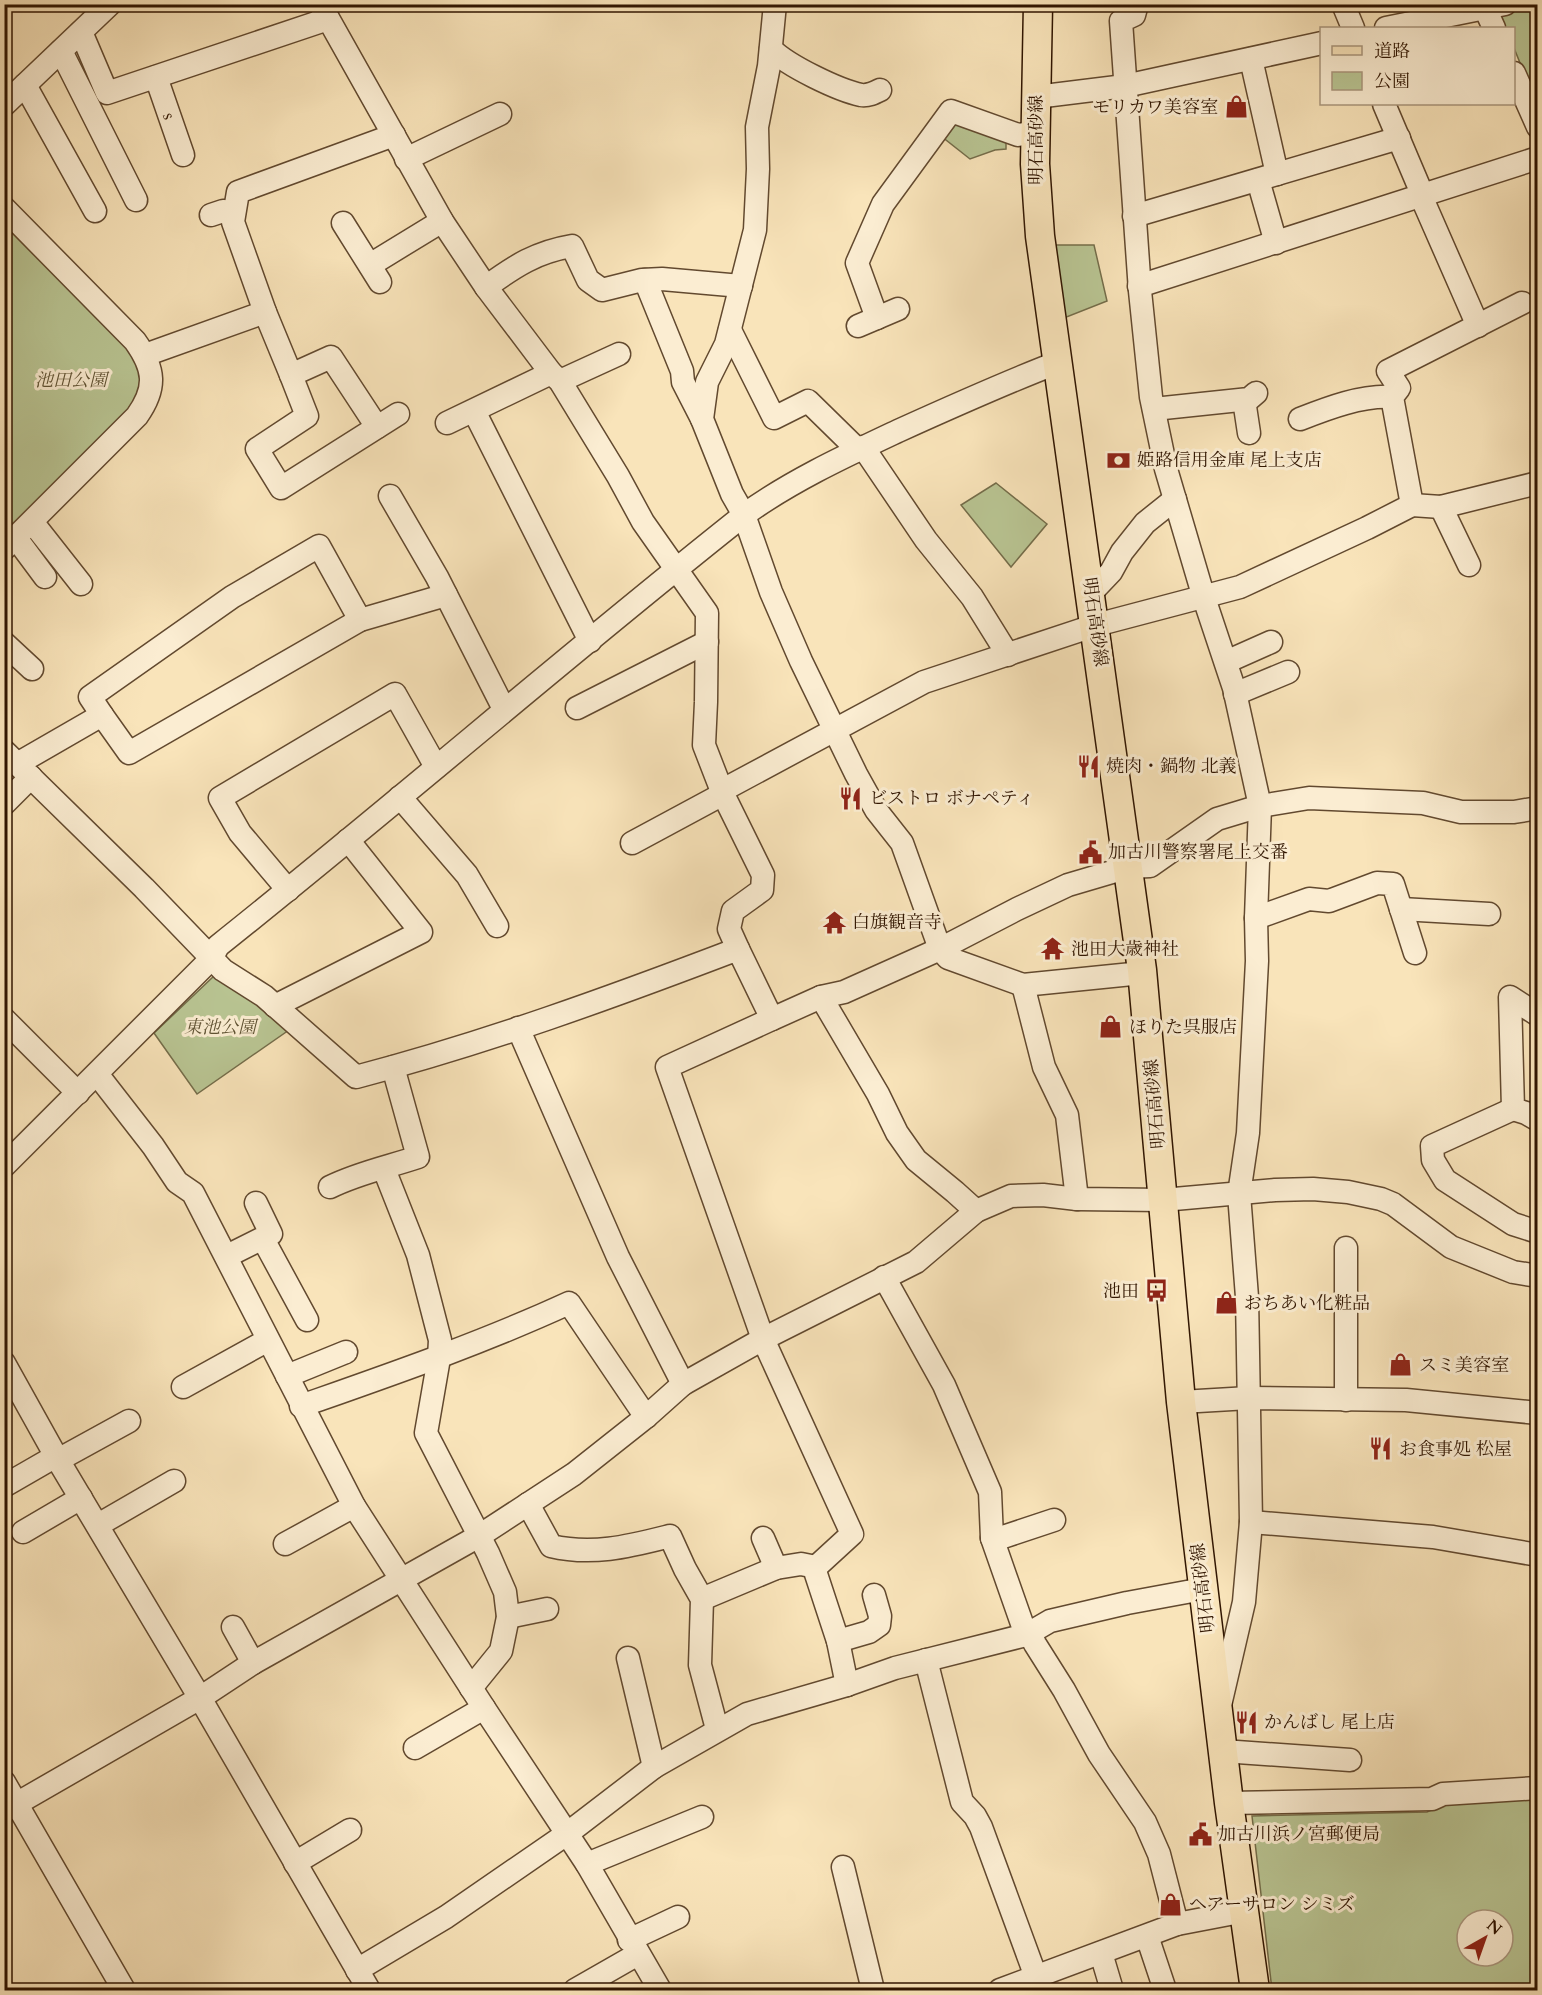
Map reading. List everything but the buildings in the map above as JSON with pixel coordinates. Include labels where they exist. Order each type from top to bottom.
[{"type":"main road","name":"明石高砂線","points":[[1038,4],[1035,164],[1040,236],[1096,625],[1142,973],[1181,1402],[1229,1803],[1255,1990]]},
{"type":"street","points":[[4,105],[110,4]]},
{"type":"street","points":[[702,419],[707,382],[726,344],[746,293],[755,230],[758,169],[757,127],[771,49],[775,4]]},
{"type":"street","points":[[1137,4],[1134,15],[1121,21],[1139,286],[1154,409],[1174,499],[1235,694],[1260,806],[1256,918],[1257,961],[1248,1133],[1239,1194],[1247,1297],[1251,1522],[1244,1602],[1219,1711]]},
{"type":"street","points":[[1343,4],[1353,27]]},
{"type":"street","points":[[81,32],[107,93],[156,77],[324,12],[442,221],[486,287],[555,377],[618,476],[643,522],[707,613],[704,745],[722,793],[763,875],[762,890],[733,911],[729,929],[772,1019]]},
{"type":"street","points":[[1393,27],[1492,12]]},
{"type":"street","points":[[1036,96],[1125,86],[1320,43]]},
{"type":"street","points":[[771,49],[783,61],[862,95],[880,90]]},
{"type":"street","points":[[61,51],[136,200]]},
{"type":"street","points":[[1251,59],[1276,243]]},
{"type":"street","points":[[1515,75],[1538,127]]},
{"type":"street","name":"s","points":[[156,77],[183,155]]},
{"type":"street","points":[[25,85],[95,211]]},
{"type":"street","points":[[1384,105],[1478,326]]},
{"type":"street","points":[[898,309],[868,322],[857,263],[883,204],[951,111],[1018,135],[1036,132]]},
{"type":"street","points":[[406,159],[500,114]]},
{"type":"street","points":[[394,135],[238,192],[233,222],[265,312],[307,416],[257,449],[281,488],[398,414]]},
{"type":"street","points":[[1134,216],[1399,138]]},
{"type":"street","points":[[1139,286],[1538,158]]},
{"type":"street","points":[[4,208],[135,341],[150,363],[149,399],[144,407],[126,429],[10,544],[45,577]]},
{"type":"street","points":[[211,215],[223,211],[234,212]]},
{"type":"street","points":[[343,223],[375,273],[442,221]]},
{"type":"street","points":[[486,287],[515,266],[552,249],[572,246],[588,280],[602,290],[645,280],[662,279],[746,293]]},
{"type":"street","points":[[645,280],[682,371],[683,382],[702,419],[732,494],[744,515],[771,592],[801,662],[876,810],[902,843],[940,949],[948,958],[1023,985],[1142,973]]},
{"type":"street","points":[[1412,505],[1392,397],[1399,388],[1388,371],[1522,303]]},
{"type":"street","points":[[145,355],[265,312]]},
{"type":"street","points":[[730,330],[774,418],[808,401],[861,448],[926,540],[972,597],[1008,655]]},
{"type":"street","points":[[447,423],[555,377],[620,354]]},
{"type":"street","points":[[291,375],[332,357],[377,427]]},
{"type":"street","points":[[4,1166],[211,959],[218,946],[348,840],[404,803],[436,767],[504,709],[744,515],[770,497],[861,448],[989,389],[1059,362]]},
{"type":"street","points":[[1154,409],[1250,396],[1249,433]]},
{"type":"street","points":[[1300,419],[1330,408],[1381,396],[1392,397]]},
{"type":"street","points":[[474,411],[590,641]]},
{"type":"street","points":[[632,843],[834,729],[924,682],[1096,625],[1240,587],[1412,505],[1441,507],[1538,483]]},
{"type":"street","points":[[390,496],[446,595],[504,709]]},
{"type":"street","points":[[1091,593],[1111,572],[1122,552],[1145,523],[1174,499]]},
{"type":"street","points":[[1441,507],[1469,565]]},
{"type":"street","points":[[33,523],[81,584]]},
{"type":"street","points":[[360,620],[319,546],[232,597],[90,697],[129,753],[360,620],[446,595]]},
{"type":"street","points":[[577,708],[706,642]]},
{"type":"street","points":[[1226,662],[1271,642]]},
{"type":"street","points":[[4,643],[32,669]]},
{"type":"street","points":[[1235,694],[1288,672]]},
{"type":"street","points":[[288,890],[240,833],[220,798],[395,694],[436,767]]},
{"type":"street","points":[[4,804],[17,764],[102,715]]},
{"type":"street","points":[[17,764],[144,888],[211,959],[223,970],[264,996],[356,1077],[393,1068],[589,1005],[738,949]]},
{"type":"street","points":[[847,1685],[838,1641],[816,1568],[852,1534],[763,1339],[667,1067],[772,1019],[821,998],[844,992],[940,949],[1068,885],[1129,867],[1150,866],[1217,819],[1260,806],[1309,798],[1423,804],[1461,812],[1514,812],[1538,808]]},
{"type":"street","points":[[404,803],[467,875],[497,926]]},
{"type":"street","points":[[275,1006],[421,932],[348,840]]},
{"type":"street","points":[[1256,918],[1309,899],[1329,901],[1377,883],[1393,884],[1415,953]]},
{"type":"street","points":[[1401,909],[1475,907]]},
{"type":"street","points":[[1023,985],[1044,1067],[1067,1115],[1077,1199]]},
{"type":"street","points":[[1513,1108],[1510,997],[1538,1015]]},
{"type":"street","points":[[821,998],[878,1094],[897,1133],[916,1160],[976,1211]]},
{"type":"street","points":[[4,1019],[78,1093]]},
{"type":"street","points":[[518,1028],[618,1257],[682,1384]]},
{"type":"street","points":[[330,1188],[351,1176],[384,1169],[418,1157],[393,1068]]},
{"type":"street","points":[[98,1074],[153,1146],[177,1182],[193,1193],[354,1506],[400,1581],[471,1688],[480,1710],[588,1864],[633,1952],[660,1990]]},
{"type":"street","points":[[1538,1120],[1513,1108],[1432,1146],[1433,1160],[1445,1180],[1513,1224],[1538,1232]]},
{"type":"street","points":[[384,1169],[418,1255],[440,1340],[440,1358],[426,1433],[505,1592],[508,1617],[501,1651],[471,1688]]},
{"type":"street","points":[[11,1808],[200,1698],[253,1663],[479,1536],[574,1474],[682,1384],[763,1339],[916,1262],[976,1211],[1011,1196],[1043,1195],[1077,1199],[1163,1200],[1275,1190],[1313,1189],[1348,1192],[1393,1204],[1451,1247],[1513,1272],[1538,1276]]},
{"type":"street","points":[[227,1256],[271,1234],[256,1203]]},
{"type":"street","points":[[262,1239],[307,1320]]},
{"type":"street","points":[[1346,1248],[1346,1400]]},
{"type":"street","points":[[884,1277],[944,1385],[980,1466],[990,1491],[992,1538],[1028,1635],[1064,1690],[1099,1754],[1144,1822],[1159,1854],[1177,1924]]},
{"type":"street","points":[[301,1406],[440,1358],[569,1302],[646,1416]]},
{"type":"street","points":[[183,1388],[268,1340]]},
{"type":"street","points":[[287,1376],[346,1352]]},
{"type":"street","points":[[4,1363],[57,1458],[200,1698],[369,1990]]},
{"type":"street","points":[[1181,1402],[1249,1398],[1406,1400],[1538,1413]]},
{"type":"street","points":[[4,1486],[129,1421]]},
{"type":"street","points":[[98,1525],[174,1481]]},
{"type":"street","points":[[23,1532],[81,1498]]},
{"type":"street","points":[[528,1504],[551,1546],[603,1551],[670,1536],[702,1599],[700,1665],[717,1730]]},
{"type":"street","points":[[285,1544],[354,1506]]},
{"type":"street","points":[[992,1538],[1000,1538],[1054,1520]]},
{"type":"street","points":[[1251,1522],[1433,1537],[1538,1555]]},
{"type":"street","points":[[763,1538],[776,1568]]},
{"type":"street","points":[[702,1599],[776,1568],[801,1564],[816,1568]]},
{"type":"street","points":[[357,1970],[446,1917],[568,1833],[654,1767],[747,1714],[926,1660],[1028,1635],[1050,1621],[1127,1603],[1203,1589]]},
{"type":"street","points":[[838,1641],[869,1632],[879,1625],[880,1616],[874,1595]]},
{"type":"street","points":[[508,1617],[547,1609]]},
{"type":"street","points":[[233,1627],[253,1663]]},
{"type":"street","points":[[628,1658],[654,1767]]},
{"type":"street","points":[[926,1660],[962,1802],[975,1816],[981,1827],[1036,1977]]},
{"type":"street","points":[[415,1748],[480,1710]]},
{"type":"street","points":[[1223,1751],[1350,1760]]},
{"type":"street","points":[[4,1782],[11,1808],[124,1990]]},
{"type":"street","points":[[1229,1803],[1432,1799],[1443,1794],[1538,1788]]},
{"type":"street","points":[[588,1864],[687,1817]]},
{"type":"street","points":[[295,1863],[350,1830]]},
{"type":"street","points":[[843,1867],[873,1990]]},
{"type":"street","points":[[1000,1990],[1177,1924],[1245,1911]]},
{"type":"street","points":[[575,1990],[633,1952],[678,1917]]},
{"type":"street","points":[[1147,1936],[1164,1990]]},
{"type":"street","points":[[1101,1953],[1112,1990]]},
{"type":"green space","points":[[1537,5],[1537,105],[1515,50],[1515,27],[1505,27],[1499,14]]},
{"type":"green space","points":[[962,123],[1006,141],[1006,149],[995,150],[970,159],[941,136],[947,127]]},
{"type":"green space","name":"池田公園","points":[[5,218],[139,359],[143,394],[5,541]]},
{"type":"green space","points":[[1051,245],[1094,245],[1107,301],[1064,318]]},
{"type":"green space","points":[[996,483],[1047,524],[1011,567],[961,505]]},
{"type":"green space","name":"東池公園","points":[[214,976],[242,992],[289,1030],[197,1094],[154,1033]]},
{"type":"green space","points":[[1537,1798],[1537,1990],[1272,1990],[1252,1816],[1427,1812],[1450,1802]]},
{"type":"place","name":"モリカワ美容室","points":[[1236,107]]},
{"type":"place","name":"姫路信用金庫 尾上支店","points":[[1119,460]]},
{"type":"place","name":"焼肉・鍋物 北義","points":[[1088,766]]},
{"type":"place","name":"ビストロ ボナペティ","points":[[851,798]]},
{"type":"place","name":"加古川警察署尾上交番","points":[[1090,852]]},
{"type":"place","name":"白旗観音寺","points":[[834,922]]},
{"type":"place","name":"池田大歳神社","points":[[1053,949]]},
{"type":"place","name":"ほりた呉服店","points":[[1111,1027]]},
{"type":"place","name":"池田","points":[[1157,1291]]},
{"type":"place","name":"おちあい化粧品","points":[[1226,1303]]},
{"type":"place","name":"スミ美容室","points":[[1401,1365]]},
{"type":"place","name":"お食事処 松屋","points":[[1381,1449]]},
{"type":"place","name":"かんばし 尾上店","points":[[1246,1722]]},
{"type":"place","name":"加古川浜ノ宮郵便局","points":[[1200,1834]]},
{"type":"place","name":"ヘアーサロン シミズ","points":[[1171,1904]]}]
